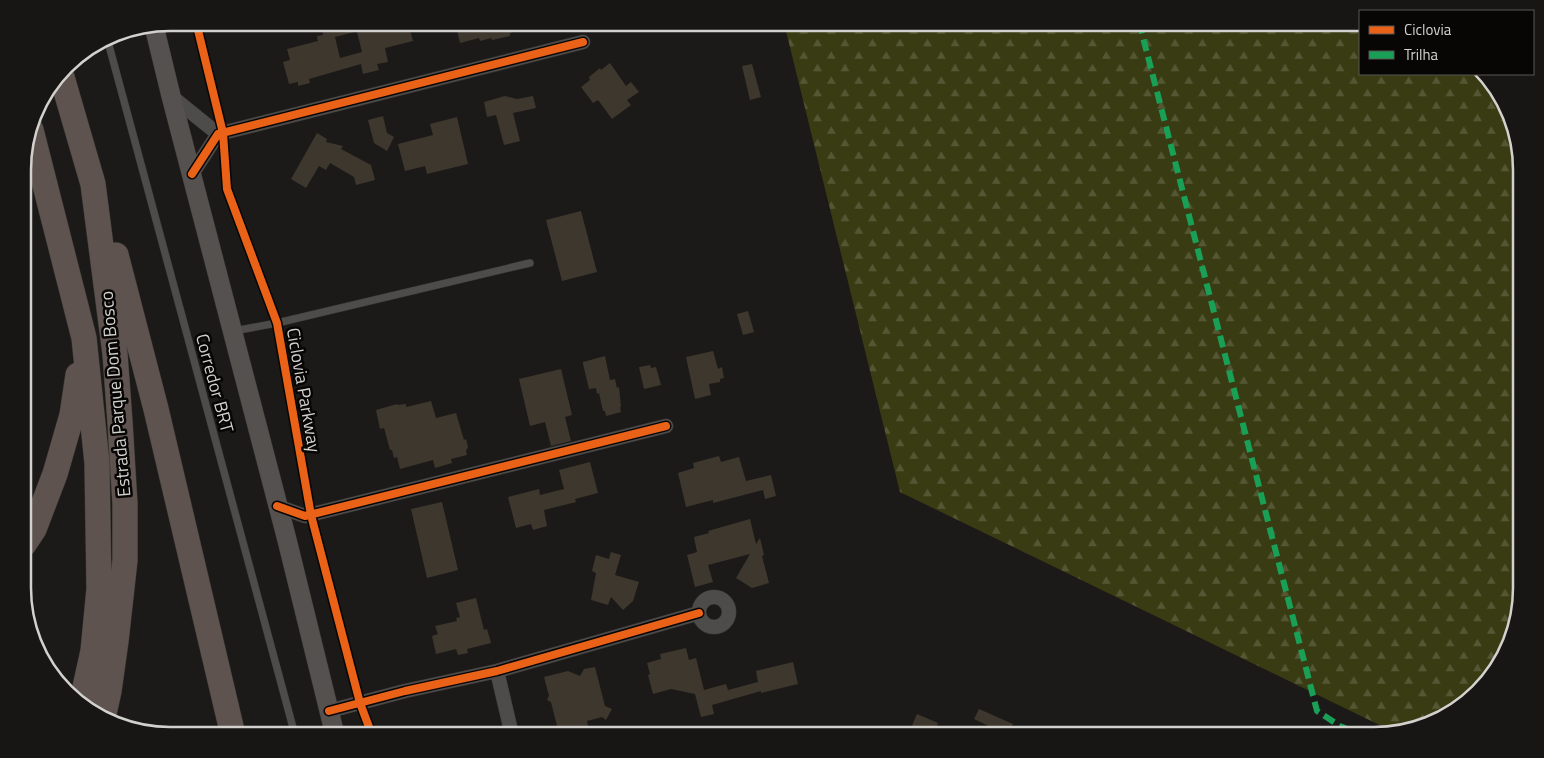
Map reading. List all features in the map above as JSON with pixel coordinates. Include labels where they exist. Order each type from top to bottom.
[{"type":"highway","name":"Estrada Parque Dom Bosco","points":[[63,82],[93,184],[115,354],[125,504],[125,560],[116,641],[105,710]]},
{"type":"highway","name":"Estrada Parque Dom Bosco","points":[[34,142],[84,338],[97,463],[99,589],[93,652],[83,695]]},
{"type":"highway","points":[[93,184],[115,253],[156,409],[231,727]]},
{"type":"highway","points":[[31,533],[55,474],[72,415],[84,338]]},
{"type":"main road","points":[[156,33],[333,727]]},
{"type":"street","points":[[192,174],[218,134],[583,42]]},
{"type":"street","points":[[171,96],[218,134]]},
{"type":"street","points":[[277,506],[304,516],[666,426]]},
{"type":"street","points":[[286,540],[304,516]]},
{"type":"street","points":[[329,710],[497,671],[699,613]]},
{"type":"street","points":[[497,671],[510,727]]},
{"type":"lane","name":"Corredor BRT","points":[[109,46],[293,727]]},
{"type":"lane","points":[[232,331],[277,323],[530,263]]},
{"type":"green space","points":[[786,31],[1359,31],[1359,75],[1475,75],[1484,86],[1502,117],[1512,152],[1513,588],[1510,615],[1498,649],[1478,679],[1451,703],[1418,719],[1401,724],[1382,726],[900,492]]},
{"type":"building","points":[[322,32],[355,32],[335,37],[340,58],[362,52],[358,32],[411,32],[413,41],[385,48],[388,62],[377,64],[379,70],[363,74],[361,64],[309,79],[310,83],[298,86],[298,82],[289,84],[283,62],[290,60],[287,49],[318,41],[317,36],[323,35]]},
{"type":"building","points":[[457,32],[515,32],[510,33],[510,36],[492,40],[491,38],[480,41],[479,38],[460,43]]},
{"type":"building","points":[[610,63],[626,86],[631,82],[639,92],[627,100],[631,105],[612,119],[598,100],[593,103],[581,87],[590,80],[589,77]]},
{"type":"building","points":[[752,64],[761,97],[750,100],[742,66]]},
{"type":"building","points":[[505,96],[517,99],[533,96],[536,108],[513,113],[520,141],[504,145],[496,115],[487,117],[484,102]]},
{"type":"building","points":[[383,116],[387,133],[394,137],[387,151],[374,143],[368,120]]},
{"type":"building","points":[[457,117],[468,164],[427,174],[425,166],[405,171],[398,144],[433,135],[430,124]]},
{"type":"building","points":[[317,133],[327,139],[326,142],[343,146],[341,149],[371,165],[375,180],[356,185],[354,177],[330,163],[326,170],[319,166],[306,188],[291,179]]},
{"type":"building","points":[[581,211],[597,272],[562,281],[546,220]]},
{"type":"building","points":[[748,311],[754,332],[743,335],[737,314]]},
{"type":"building","points":[[713,351],[718,369],[722,367],[724,378],[720,379],[720,382],[709,384],[711,395],[695,399],[686,357]]},
{"type":"building","points":[[605,356],[610,380],[615,379],[617,388],[619,387],[621,407],[621,412],[606,416],[596,388],[589,389],[583,364],[583,362]]},
{"type":"building","points":[[650,365],[651,368],[656,367],[661,385],[644,389],[639,367]]},
{"type":"building","points":[[561,369],[572,415],[565,417],[571,441],[551,446],[545,422],[530,426],[519,379]]},
{"type":"building","points":[[431,401],[436,418],[456,413],[464,440],[466,439],[467,455],[451,459],[452,463],[435,468],[433,460],[400,469],[397,457],[394,458],[392,450],[390,450],[384,428],[380,429],[376,410],[397,404],[406,404],[406,407]]},
{"type":"building","points":[[719,456],[721,462],[739,457],[746,481],[771,475],[776,496],[765,499],[763,490],[713,503],[713,500],[686,507],[678,473],[694,468],[693,463]]},
{"type":"building","points":[[590,462],[598,493],[575,499],[576,502],[544,510],[547,526],[533,530],[531,524],[516,528],[508,497],[539,489],[540,495],[564,489],[559,470]]},
{"type":"building","points":[[442,502],[458,570],[427,578],[411,509]]},
{"type":"building","points":[[750,519],[756,544],[760,538],[764,555],[762,556],[769,583],[752,588],[736,578],[750,554],[708,565],[713,582],[695,587],[687,555],[697,552],[694,537]]},
{"type":"building","points":[[611,552],[621,555],[615,575],[639,582],[633,601],[623,610],[611,597],[608,605],[591,600],[596,573],[592,571],[596,555],[609,559]]},
{"type":"building","points":[[476,598],[484,630],[487,629],[491,643],[467,649],[468,653],[458,655],[456,649],[436,654],[432,636],[438,634],[435,626],[457,621],[456,618],[460,617],[456,603]]},
{"type":"building","points":[[686,648],[689,660],[696,658],[704,690],[726,684],[728,690],[758,682],[756,671],[793,662],[798,684],[761,693],[761,691],[712,705],[714,714],[701,717],[695,694],[671,689],[653,694],[648,675],[650,674],[647,663],[661,659],[660,654]]},
{"type":"building","points":[[595,667],[605,706],[612,709],[606,720],[602,717],[587,721],[588,726],[557,727],[551,702],[547,700],[549,696],[544,677],[568,671],[580,676],[584,669]]},
{"type":"building","points":[[979,709],[1013,724],[1012,726],[989,726],[974,719]]},
{"type":"building","points":[[917,714],[938,723],[937,726],[912,726]]},
{"type":"marked path","points":[[1141,31],[1317,711],[1340,726]]},
{"type":"cycle path","name":"Ciclovia Parkway","points":[[198,32],[223,133],[227,189],[277,323],[311,515],[360,703],[369,727]]},
{"type":"cycle path","points":[[192,174],[218,134],[583,42]]},
{"type":"cycle path","points":[[277,506],[305,516],[666,426]]},
{"type":"cycle path","points":[[329,711],[405,691],[497,671],[699,613]]}]
